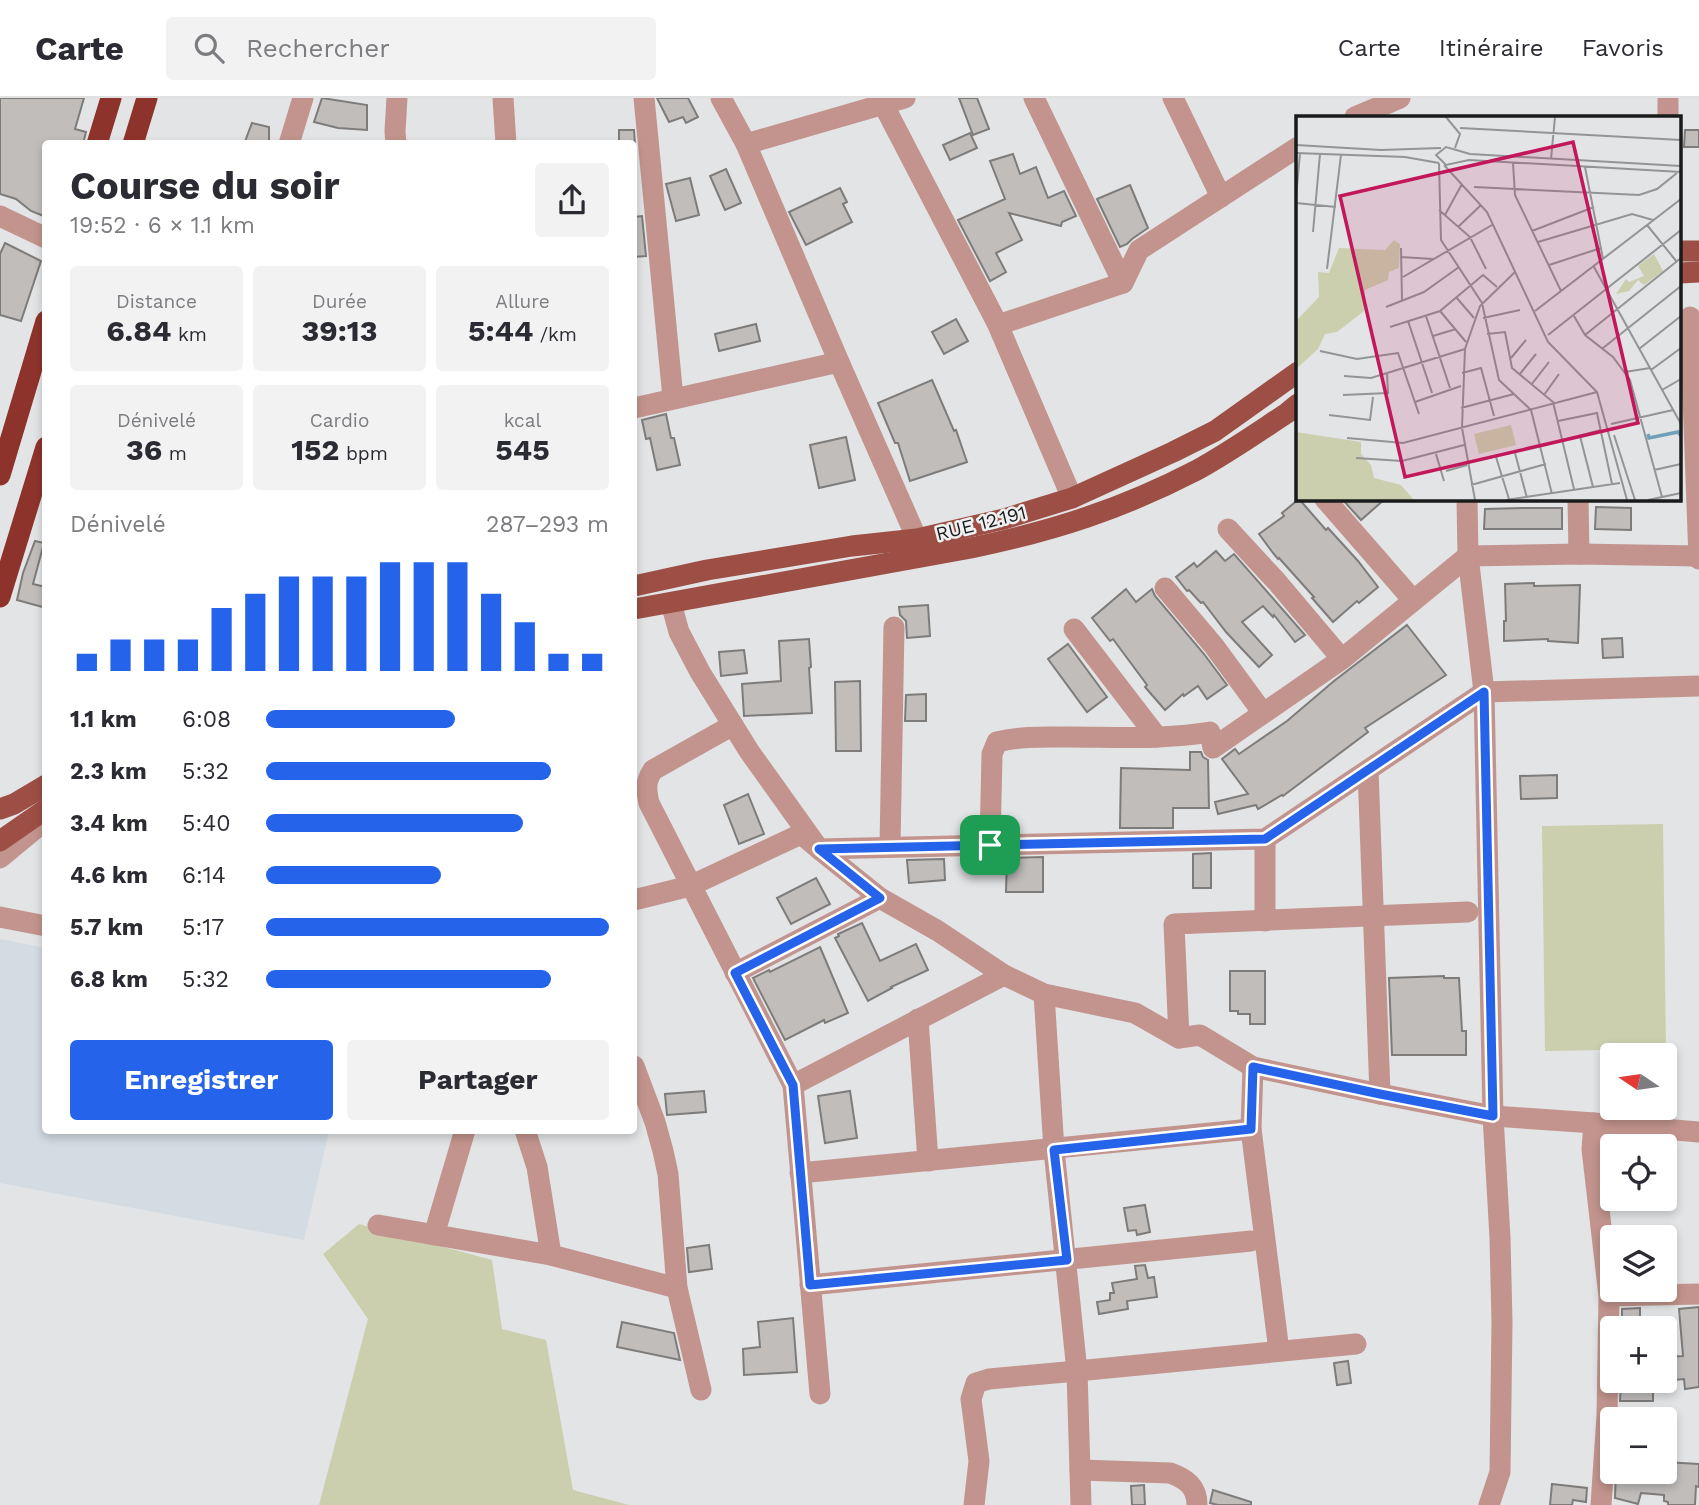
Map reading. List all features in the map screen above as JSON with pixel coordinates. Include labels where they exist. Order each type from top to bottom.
[{"type":"highway","points":[[98,140],[111,98]]},
{"type":"highway","points":[[135,140],[147,98]]},
{"type":"highway","points":[[0,475],[42,334]]},
{"type":"highway","points":[[0,597],[42,472]]},
{"type":"main road","name":"RUE 12.191","points":[[637,585],[720,568],[852,546],[917,539],[1004,519],[1072,498],[1214,431],[1296,373]]},
{"type":"main road","name":"RUE 12.191","points":[[637,609],[971,548],[1073,523],[1153,492],[1199,469],[1296,406]]},
{"type":"main road","points":[[0,809],[42,787]]},
{"type":"main road","points":[[0,841],[42,812]]},
{"type":"street","points":[[290,140],[303,98]]},
{"type":"street","points":[[396,140],[397,98]]},
{"type":"street","points":[[503,98],[506,140]]},
{"type":"street","points":[[644,98],[673,398]]},
{"type":"street","points":[[721,98],[746,144],[917,539]]},
{"type":"street","points":[[746,144],[881,101],[905,98]]},
{"type":"street","points":[[1034,98],[1123,283]]},
{"type":"street","points":[[1173,98],[1221,197]]},
{"type":"street","points":[[1668,98],[1668,116]]},
{"type":"street","points":[[1357,116],[1393,99]]},
{"type":"street","points":[[881,101],[998,325],[1072,498]]},
{"type":"street","points":[[998,325],[1123,283],[1139,250],[1296,148]]},
{"type":"street","points":[[0,216],[42,236]]},
{"type":"street","points":[[990,845],[992,754],[997,742],[1037,737],[1183,737],[1210,732],[1213,748],[1342,659],[1468,556],[1579,554],[1699,557],[1697,444],[1690,317]]},
{"type":"street","points":[[637,407],[839,362]]},
{"type":"street","points":[[1326,500],[1413,600]]},
{"type":"street","points":[[1467,500],[1468,556],[1484,692],[1493,1116],[1502,1322],[1500,1472],[1489,1505]]},
{"type":"street","points":[[1578,500],[1579,554]]},
{"type":"street","points":[[1228,529],[1342,659]]},
{"type":"street","points":[[1165,588],[1214,646],[1263,713]]},
{"type":"street","points":[[671,603],[679,632],[700,672],[749,751],[819,849]]},
{"type":"street","points":[[890,847],[894,627]]},
{"type":"street","points":[[1074,629],[1157,737]]},
{"type":"street","points":[[819,849],[1265,839],[1484,692],[1699,686]]},
{"type":"street","points":[[733,725],[653,770],[646,780],[646,789],[649,803],[690,886],[793,1085],[820,1394]]},
{"type":"street","points":[[1368,770],[1380,1094]]},
{"type":"street","points":[[0,858],[42,823]]},
{"type":"street","points":[[637,899],[690,886],[801,834],[880,898],[938,931],[1003,975],[1044,994],[1135,1013],[1179,1038],[1200,1035],[1253,1067],[1493,1116],[1699,1132]]},
{"type":"street","points":[[1265,839],[1265,921]]},
{"type":"street","points":[[735,973],[880,898]]},
{"type":"street","points":[[1179,1038],[1174,924],[1468,912]]},
{"type":"street","points":[[0,917],[42,925]]},
{"type":"street","points":[[793,1085],[1003,975]]},
{"type":"street","points":[[1044,994],[1054,1150],[1077,1371],[1081,1505]]},
{"type":"street","points":[[918,1019],[928,1161]]},
{"type":"street","points":[[1253,1067],[1251,1129],[1279,1351]]},
{"type":"street","points":[[637,1074],[655,1122],[668,1174],[677,1288],[701,1390]]},
{"type":"street","points":[[1594,1123],[1592,1149],[1601,1225]]},
{"type":"street","points":[[800,1173],[1251,1129]]},
{"type":"street","points":[[434,1235],[464,1134]]},
{"type":"street","points":[[526,1134],[537,1167],[551,1255]]},
{"type":"street","points":[[378,1226],[551,1255],[677,1288]]},
{"type":"street","points":[[810,1285],[1251,1241]]},
{"type":"street","points":[[1677,1294],[1699,1294]]},
{"type":"street","points":[[1601,1505],[1607,1416],[1609,1302]]},
{"type":"street","points":[[974,1505],[979,1461],[971,1399],[976,1383],[989,1378],[1356,1344]]},
{"type":"street","points":[[1080,1470],[1170,1473],[1191,1484],[1197,1495],[1197,1505]]},
{"type":"shaded area","points":[[0,939],[42,947],[42,1134],[328,1134],[304,1240],[0,1183]]},
{"type":"green space","points":[[1663,824],[1666,1043],[1600,1043],[1600,1050],[1545,1051],[1542,826]]},
{"type":"green space","points":[[359,1224],[492,1260],[502,1329],[546,1340],[573,1490],[629,1505],[319,1505],[368,1319],[323,1254]]},
{"type":"building","points":[[0,98],[84,98],[75,129],[86,132],[84,140],[42,140],[42,215],[31,211],[16,199],[0,194]]},
{"type":"building","points":[[322,98],[367,105],[367,130],[338,128],[314,122]]},
{"type":"building","points":[[657,98],[688,98],[698,117],[686,123],[683,117],[669,122]]},
{"type":"building","points":[[959,98],[977,98],[989,129],[973,135]]},
{"type":"building","points":[[252,123],[269,127],[269,140],[246,140]]},
{"type":"building","points":[[619,130],[634,130],[635,140],[619,140]]},
{"type":"building","points":[[1685,130],[1699,130],[1699,147],[1684,147]]},
{"type":"building","points":[[970,133],[977,148],[950,160],[943,145]]},
{"type":"building","points":[[1013,154],[1020,174],[1036,167],[1048,198],[1064,191],[1076,216],[1062,222],[1061,226],[1009,213],[1022,240],[996,253],[1006,272],[990,281],[958,220],[1005,199],[990,161]]},
{"type":"building","points":[[726,169],[741,203],[725,210],[710,176]]},
{"type":"building","points":[[690,178],[699,215],[676,221],[666,184]]},
{"type":"building","points":[[1130,185],[1148,228],[1120,247],[1097,199]]},
{"type":"building","points":[[840,188],[847,202],[843,204],[852,222],[806,245],[789,212]]},
{"type":"building","points":[[642,216],[646,256],[637,257],[637,217]]},
{"type":"building","points":[[5,243],[41,261],[21,321],[0,315],[0,254]]},
{"type":"building","points":[[956,319],[968,341],[944,354],[932,332]]},
{"type":"building","points":[[756,324],[760,341],[719,351],[715,334]]},
{"type":"building","points":[[932,380],[954,431],[956,430],[967,462],[910,481],[898,443],[895,443],[878,403]]},
{"type":"building","points":[[666,414],[680,465],[657,470],[650,438],[646,439],[642,420]]},
{"type":"building","points":[[846,437],[855,480],[819,488],[810,445]]},
{"type":"building","points":[[1300,500],[1358,561],[1378,587],[1333,622],[1259,534],[1284,516],[1282,513]]},
{"type":"building","points":[[1343,500],[1384,500],[1361,520]]},
{"type":"building","points":[[1596,507],[1631,508],[1631,530],[1595,529]]},
{"type":"building","points":[[1562,508],[1562,529],[1484,529],[1485,509]]},
{"type":"building","points":[[35,541],[42,543],[33,584],[42,586],[42,607],[17,600],[23,573]]},
{"type":"building","points":[[1216,551],[1225,561],[1234,554],[1305,635],[1295,642],[1274,615],[1273,617],[1263,606],[1242,622],[1272,655],[1259,667],[1226,632],[1203,602],[1187,591],[1176,577],[1194,563],[1197,567]]},
{"type":"building","points":[[1534,583],[1534,586],[1580,585],[1578,643],[1548,639],[1504,641],[1505,584]]},
{"type":"building","points":[[1126,589],[1136,602],[1152,589],[1227,685],[1207,699],[1198,686],[1184,696],[1183,694],[1165,710],[1145,687],[1147,685],[1113,639],[1110,641],[1092,618]]},
{"type":"building","points":[[928,605],[930,636],[907,638],[906,621],[900,615],[899,607]]},
{"type":"building","points":[[1407,625],[1446,675],[1365,728],[1368,732],[1283,796],[1258,809],[1256,805],[1218,814],[1215,802],[1248,794],[1222,759],[1235,749],[1239,754],[1287,721]]},
{"type":"building","points":[[1622,638],[1623,657],[1603,658],[1602,639]]},
{"type":"building","points":[[809,639],[812,713],[744,716],[742,684],[781,681],[779,641]]},
{"type":"building","points":[[1068,644],[1107,697],[1087,712],[1048,659]]},
{"type":"building","points":[[744,650],[747,673],[721,676],[719,652]]},
{"type":"building","points":[[860,681],[861,751],[836,751],[835,682]]},
{"type":"building","points":[[926,694],[926,721],[905,721],[906,695]]},
{"type":"building","points":[[1190,752],[1201,752],[1208,760],[1209,808],[1173,808],[1173,828],[1120,828],[1121,768],[1190,770]]},
{"type":"building","points":[[1557,775],[1557,798],[1521,799],[1520,776]]},
{"type":"building","points":[[748,794],[764,834],[739,844],[724,805]]},
{"type":"building","points":[[1211,853],[1211,888],[1193,888],[1193,854]]},
{"type":"building","points":[[1043,857],[1043,892],[1006,892],[1007,858]]},
{"type":"building","points":[[944,859],[945,880],[909,883],[907,860]]},
{"type":"building","points":[[816,878],[830,904],[791,924],[777,898]]},
{"type":"building","points":[[862,923],[880,961],[916,944],[928,970],[868,1001],[835,938]]},
{"type":"building","points":[[820,947],[848,1013],[825,1023],[824,1020],[785,1040],[753,978]]},
{"type":"building","points":[[1230,971],[1265,971],[1265,1024],[1250,1024],[1250,1014],[1230,1011]]},
{"type":"building","points":[[1389,978],[1459,978],[1462,1031],[1466,1031],[1466,1055],[1392,1055]]},
{"type":"building","points":[[704,1091],[706,1112],[667,1115],[665,1094]]},
{"type":"building","points":[[850,1091],[857,1138],[825,1143],[818,1096]]},
{"type":"building","points":[[1145,1205],[1150,1232],[1137,1235],[1136,1230],[1128,1231],[1124,1208]]},
{"type":"building","points":[[709,1245],[712,1269],[689,1272],[687,1248]]},
{"type":"building","points":[[1145,1265],[1148,1278],[1154,1277],[1157,1297],[1127,1301],[1128,1309],[1099,1314],[1097,1302],[1110,1300],[1110,1293],[1114,1293],[1112,1283],[1137,1279],[1135,1266]]},
{"type":"building","points":[[1699,1307],[1699,1387],[1685,1389],[1684,1379],[1677,1380],[1677,1356],[1683,1356],[1679,1309]]},
{"type":"building","points":[[1640,1308],[1640,1316],[1622,1316],[1622,1309]]},
{"type":"building","points":[[793,1318],[797,1372],[744,1375],[743,1349],[760,1347],[758,1322]]},
{"type":"building","points":[[622,1322],[674,1333],[680,1360],[617,1347]]},
{"type":"building","points":[[1348,1361],[1351,1383],[1337,1385],[1334,1363]]},
{"type":"building","points":[[1620,1393],[1653,1393],[1653,1401],[1620,1401]]},
{"type":"building","points":[[1677,1463],[1699,1464],[1699,1487],[1696,1486],[1695,1505],[1668,1505],[1668,1502],[1664,1501],[1664,1495],[1641,1493],[1638,1504],[1615,1498],[1616,1484],[1677,1484]]},
{"type":"building","points":[[1552,1484],[1587,1488],[1586,1502],[1573,1500],[1572,1505],[1550,1505]]},
{"type":"building","points":[[1144,1485],[1145,1505],[1132,1505],[1131,1486]]},
{"type":"building","points":[[1213,1490],[1251,1502],[1251,1505],[1210,1503]]},
{"type":"route","points":[[1484,692],[1493,1116],[1253,1067],[1251,1129],[1054,1150],[1067,1260],[810,1285],[793,1085],[735,973],[880,898],[819,849],[990,845],[1265,839],[1484,692]]}]
